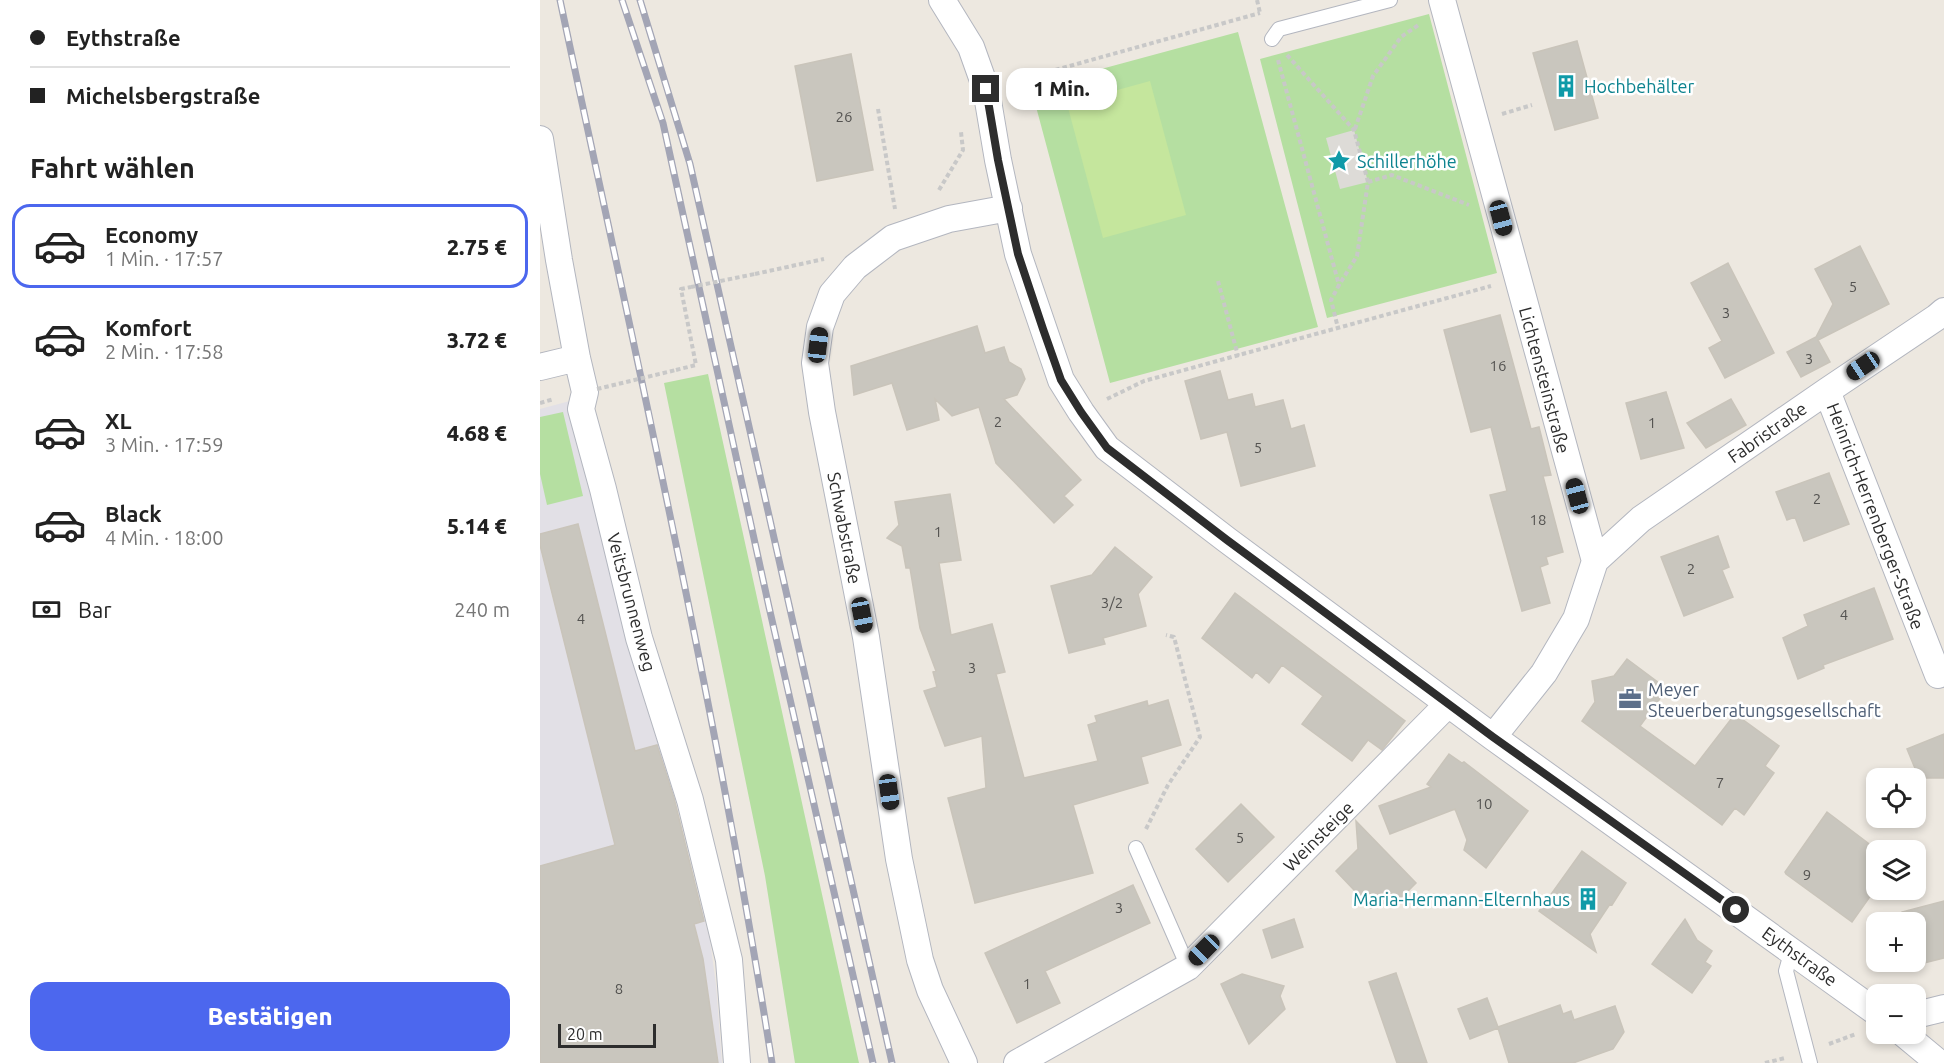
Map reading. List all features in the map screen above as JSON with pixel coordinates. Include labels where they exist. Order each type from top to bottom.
[{"type":"street","name":"Eythstraße","points":[[942,0],[971,47],[986,89],[1018,254],[1061,380],[1107,448],[1448,704],[1866,1005]]},
{"type":"street","name":"Lichtensteinstraße","points":[[1444,4],[1595,561]]},
{"type":"street","name":"Veitsbrunnenweg","points":[[540,139],[559,260],[585,392],[580,409],[603,489],[639,638],[690,800],[729,960],[737,1063]]},
{"type":"street","name":"Schwabstraße","points":[[964,1063],[930,990],[920,960],[899,859],[866,636],[822,412],[815,363],[820,327],[831,294],[855,267],[892,238],[949,219],[1009,208]]},
{"type":"street","name":"Fabristraße","points":[[1595,561],[1641,519],[1944,311]]},
{"type":"street","points":[[540,367],[577,358]]},
{"type":"street","name":"Heinrich-Herrenberger-Straße","points":[[1827,391],[1938,675]]},
{"type":"street","points":[[1493,737],[1544,673],[1576,619],[1595,561]]},
{"type":"street","name":"Weinsteige","points":[[1017,1063],[1188,967],[1448,704]]},
{"type":"street","points":[[1926,1012],[1944,1008]]},
{"type":"street","points":[[1916,1044],[1939,1063]]},
{"type":"lane","points":[[1275,34],[1389,0]]},
{"type":"lane","points":[[1136,848],[1188,967]]},
{"type":"lane","points":[[1792,950],[1786,971],[1809,1057]]},
{"type":"path","points":[[1257,0],[1260,13],[1275,34],[1354,130],[1368,182],[1357,256],[1331,300],[1338,328]]},
{"type":"path","points":[[1354,130],[1373,76],[1401,37],[1444,4]]},
{"type":"path","points":[[1022,79],[1260,13]]},
{"type":"path","points":[[1275,34],[1339,285]]},
{"type":"path","points":[[878,109],[896,218]]},
{"type":"path","points":[[1368,182],[1392,175],[1501,218]]},
{"type":"path","points":[[597,389],[696,365],[681,289],[831,257]]},
{"type":"path","points":[[1081,412],[1144,381],[1517,279]]},
{"type":"path","points":[[1218,281],[1238,356]]},
{"type":"path","points":[[1136,848],[1168,785],[1200,737],[1174,637],[1166,634]]},
{"type":"path","points":[[1809,1057],[1857,1034]]},
{"type":"shaded area","points":[[1354,130],[1368,182],[1340,189],[1326,138]]},
{"type":"shaded area","points":[[570,401],[710,941],[722,1063],[540,1063],[540,409]]},
{"type":"green space","points":[[1429,14],[1497,273],[1327,318],[1260,59]]},
{"type":"green space","points":[[1238,32],[1318,327],[1110,383],[1031,88]]},
{"type":"green space","points":[[1150,81],[1186,215],[1103,238],[1067,104]]},
{"type":"green space","points":[[708,374],[859,1063],[795,1063],[765,876],[664,383]]},
{"type":"green space","points":[[563,412],[583,496],[547,505],[540,474],[540,417]]},
{"type":"building","name":"Hochbehälter","points":[[1577,41],[1598,118],[1555,130],[1533,53]]},
{"type":"building","points":[[851,54],[873,170],[817,181],[795,66]]},
{"type":"building","points":[[1860,246],[1889,304],[1818,340],[1830,362],[1801,377],[1787,352],[1816,337],[1833,304],[1815,269]]},
{"type":"building","points":[[1728,263],[1774,353],[1725,378],[1709,348],[1722,341],[1691,283]]},
{"type":"building","points":[[1500,315],[1531,429],[1539,427],[1551,475],[1543,476],[1563,552],[1546,557],[1548,564],[1540,567],[1550,603],[1522,611],[1490,495],[1507,491],[1491,427],[1471,432],[1444,330]]},
{"type":"building","points":[[977,326],[985,353],[1004,347],[1009,362],[1021,369],[1025,379],[1017,395],[1004,399],[1081,480],[1064,496],[1073,505],[1054,523],[996,463],[979,407],[952,416],[935,399],[939,420],[907,430],[892,383],[854,395],[851,366]]},
{"type":"building","points":[[1220,371],[1228,400],[1252,394],[1255,407],[1283,400],[1291,429],[1304,425],[1315,466],[1241,486],[1227,432],[1201,439],[1185,381]]},
{"type":"building","points":[[1666,392],[1684,448],[1641,459],[1626,403]]},
{"type":"building","points":[[1731,399],[1746,425],[1706,448],[1687,423]]},
{"type":"building","points":[[1829,473],[1849,524],[1804,541],[1795,517],[1787,520],[1776,492]]},
{"type":"building","points":[[950,494],[961,560],[939,563],[951,635],[992,624],[1005,672],[996,674],[1024,778],[1098,761],[1088,725],[1097,722],[1095,716],[1147,701],[1148,706],[1168,700],[1181,745],[1141,757],[1148,783],[1073,805],[1093,873],[975,903],[948,798],[986,788],[982,736],[945,746],[924,691],[937,687],[933,672],[936,671],[920,628],[910,568],[906,568],[902,546],[887,538],[899,525],[895,502]]},
{"type":"building","points":[[578,524],[635,751],[657,745],[674,798],[704,921],[694,924],[703,959],[718,1063],[540,1063],[540,866],[615,845],[540,545],[540,534]]},
{"type":"building","points":[[1718,536],[1729,567],[1722,570],[1733,597],[1684,616],[1661,557]]},
{"type":"building","points":[[1115,547],[1152,577],[1138,594],[1146,626],[1103,638],[1105,644],[1069,653],[1051,586],[1092,575]]},
{"type":"building","points":[[1874,588],[1893,639],[1823,665],[1824,668],[1798,679],[1783,638],[1808,626],[1804,615]]},
{"type":"building","points":[[1235,593],[1405,721],[1382,750],[1368,740],[1352,761],[1302,724],[1323,696],[1282,665],[1269,683],[1256,672],[1252,678],[1202,638]]},
{"type":"building","points":[[1627,659],[1667,689],[1640,726],[1695,766],[1735,714],[1779,746],[1765,766],[1774,773],[1744,815],[1735,808],[1722,825],[1582,721],[1595,702],[1592,681],[1614,676]]},
{"type":"building","points":[[1944,734],[1944,778],[1926,778],[1926,768],[1915,768],[1907,749]]},
{"type":"building","points":[[1449,754],[1462,763],[1464,762],[1528,811],[1486,868],[1464,850],[1467,840],[1455,809],[1390,834],[1379,806],[1431,787],[1427,784]]},
{"type":"building","points":[[1241,804],[1274,837],[1228,882],[1196,849]]},
{"type":"building","points":[[1827,812],[1866,841],[1868,900],[1852,922],[1785,872]]},
{"type":"building","points":[[1356,821],[1416,883],[1402,897],[1371,908],[1336,871],[1358,849]]},
{"type":"building","name":"Maria-Hermann-Elternhaus","points":[[1582,851],[1626,883],[1590,934],[1596,952],[1539,911]]},
{"type":"building","points":[[1133,885],[1150,923],[1045,971],[1060,1003],[1017,1023],[985,953]]},
{"type":"building","points":[[1944,901],[1944,958],[1926,962],[1926,912],[1902,912]]},
{"type":"building","points":[[1294,919],[1303,947],[1272,958],[1263,930]]},
{"type":"building","points":[[1685,919],[1697,940],[1712,951],[1705,962],[1711,966],[1692,993],[1652,964]]},
{"type":"building","points":[[1396,973],[1427,1063],[1397,1063],[1369,982]]},
{"type":"building","points":[[1242,974],[1284,986],[1280,996],[1285,1009],[1249,1044],[1221,984]]},
{"type":"building","points":[[1487,998],[1498,1027],[1560,1005],[1563,1014],[1571,1011],[1574,1020],[1615,1006],[1624,1032],[1613,1049],[1573,1063],[1509,1063],[1498,1028],[1470,1039],[1458,1009]]},
{"type":"railway","points":[[560,0],[700,663],[750,929],[772,1063]]},
{"type":"railway","points":[[622,0],[663,123],[769,607],[873,1063]]},
{"type":"railway","points":[[640,0],[690,164],[892,1063]]},
{"type":"place","name":"Hochbehälter","points":[[1566,86]]},
{"type":"place","name":"Schillerhöhe","points":[[1339,161]]},
{"type":"place","name":"Meyer Steuerberatungsgesellschaft","points":[[1630,699]]},
{"type":"place","name":"Maria-Hermann-Elternhaus","points":[[1588,899]]},
{"type":"route","points":[[986,89],[1018,254],[1043,329],[1061,380],[1107,448],[1493,737],[1736,910]]}]
